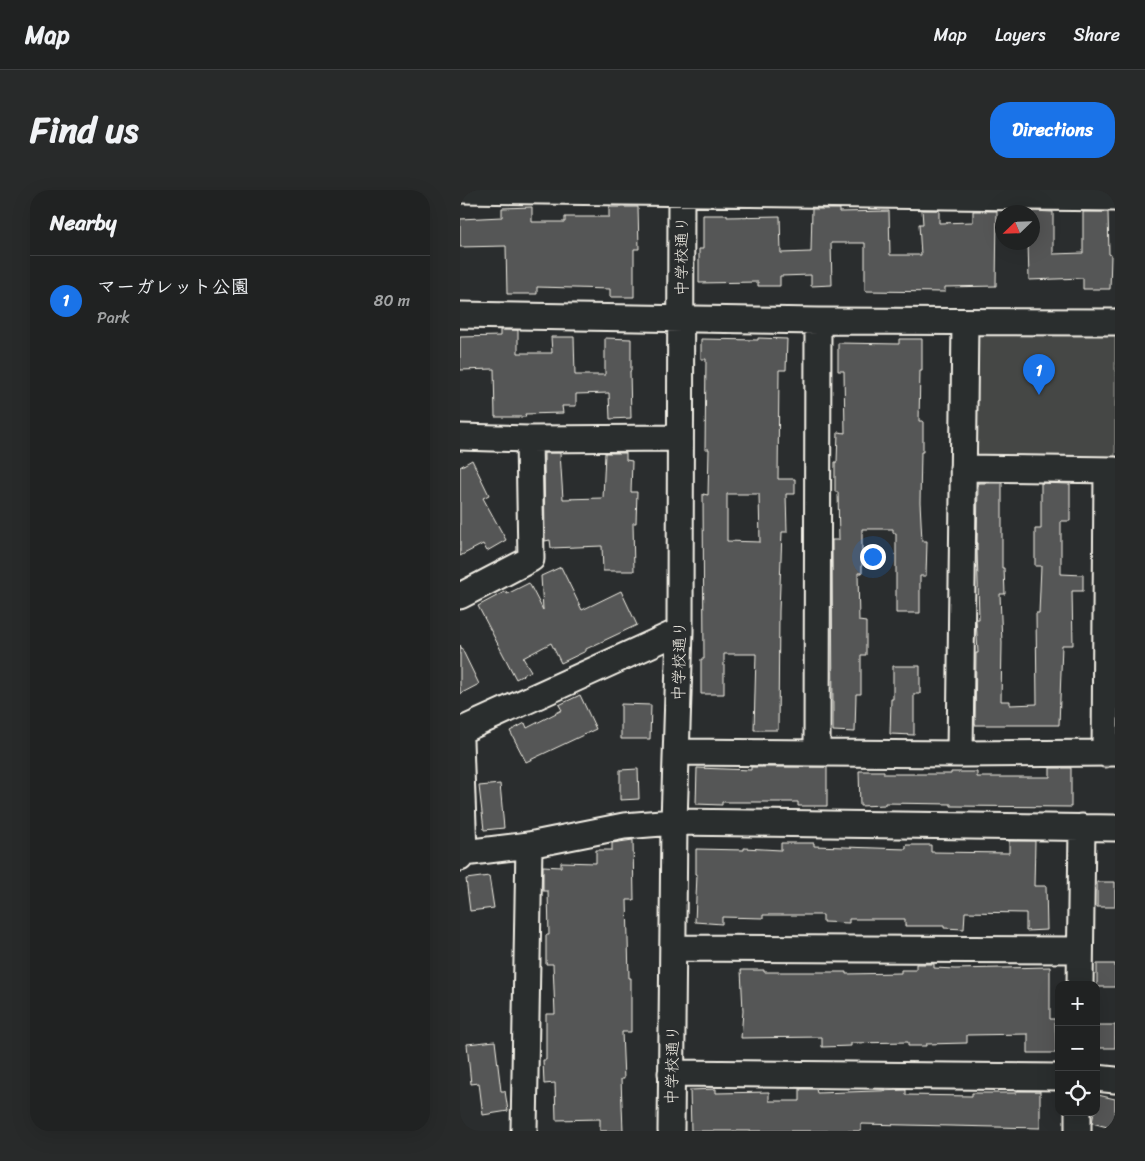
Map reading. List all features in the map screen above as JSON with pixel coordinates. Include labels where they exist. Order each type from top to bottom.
[{"type":"street","points":[[460,190],[681,191],[1115,198]]},
{"type":"street","name":"中学校通り","points":[[671,1131],[674,822],[680,631],[681,191]]},
{"type":"street","points":[[460,315],[818,321],[1115,322]]},
{"type":"street","points":[[817,752],[818,321]]},
{"type":"street","points":[[960,754],[965,322]]},
{"type":"street","points":[[460,437],[529,439],[680,438]]},
{"type":"street","points":[[460,596],[531,559],[529,439]]},
{"type":"street","points":[[677,752],[1110,754],[1111,470],[963,468]]},
{"type":"street","points":[[460,731],[680,631]]},
{"type":"street","points":[[460,741],[462,856],[529,846],[624,826],[674,822],[1115,828]]},
{"type":"street","points":[[1080,981],[1082,827]]},
{"type":"street","points":[[524,1131],[529,846]]},
{"type":"street","points":[[673,948],[1080,950]]},
{"type":"street","points":[[671,1073],[1055,1077]]},
{"type":"street","points":[[1100,1078],[1115,1080]]},
{"type":"street","points":[[1078,1116],[1078,1131]]},
{"type":"shaded area","points":[[965,322],[1115,322],[1115,470],[963,468]]},
{"type":"building","points":[[532,207],[532,222],[565,222],[565,217],[609,217],[609,207],[638,207],[639,249],[634,249],[634,297],[610,297],[610,289],[537,287],[537,294],[507,294],[506,246],[460,247],[460,219],[502,217],[502,208]]},
{"type":"building","points":[[812,209],[839,209],[839,212],[889,211],[890,255],[921,255],[919,224],[923,224],[922,210],[939,210],[939,223],[973,222],[973,211],[995,211],[996,286],[945,287],[945,292],[865,291],[865,243],[831,243],[832,285],[811,286],[811,275],[780,276],[780,286],[758,286],[758,282],[699,283],[699,249],[703,249],[703,215],[727,215],[727,217],[780,216],[781,253],[811,252]]},
{"type":"building","points":[[1040,211],[1053,212],[1053,254],[1083,253],[1083,212],[1108,212],[1109,254],[1111,255],[1110,289],[1083,289],[1083,278],[1029,280],[1028,250],[1040,250]]},
{"type":"building","points":[[500,330],[518,330],[518,353],[552,353],[551,337],[574,337],[575,375],[605,375],[605,338],[631,339],[631,418],[610,419],[609,393],[576,394],[576,406],[562,406],[563,413],[525,414],[526,417],[495,417],[494,369],[460,370],[460,337],[500,336]]},
{"type":"building","points":[[758,338],[787,339],[786,370],[779,370],[778,479],[795,479],[795,494],[786,494],[787,532],[782,532],[778,730],[754,730],[756,654],[724,654],[724,694],[701,694],[701,659],[704,659],[703,494],[708,495],[709,449],[705,449],[706,359],[701,359],[701,339],[758,340]],"holes":[[[727,494],[759,494],[760,542],[727,541]]]},
{"type":"building","points":[[899,339],[922,339],[919,421],[923,421],[923,452],[921,452],[920,502],[922,541],[927,541],[926,576],[920,576],[920,613],[896,613],[896,533],[893,533],[893,529],[862,529],[862,573],[858,573],[859,621],[866,622],[866,655],[861,655],[861,694],[856,694],[855,732],[833,731],[832,540],[839,540],[838,492],[835,492],[835,462],[837,462],[838,432],[845,433],[844,371],[838,371],[838,343],[899,344]]},
{"type":"building","points":[[544,453],[560,453],[563,499],[603,498],[605,453],[626,453],[626,460],[632,461],[631,492],[637,492],[636,523],[633,523],[634,571],[603,571],[602,546],[551,548],[550,540],[545,541]]},
{"type":"building","points":[[472,460],[489,495],[483,498],[506,540],[487,551],[483,544],[460,556],[460,467]]},
{"type":"building","points":[[978,483],[1002,483],[1002,568],[1004,568],[1005,594],[1000,594],[1002,643],[1001,701],[1010,701],[1010,705],[1037,704],[1036,613],[1039,613],[1041,566],[1035,566],[1035,529],[1041,529],[1041,483],[1070,484],[1070,521],[1061,521],[1061,574],[1083,575],[1083,591],[1072,591],[1073,645],[1062,645],[1059,725],[975,725],[976,653],[978,653],[976,619],[979,619]]},
{"type":"building","points":[[561,567],[582,610],[621,591],[637,625],[561,663],[551,643],[523,658],[531,671],[516,679],[478,606],[506,591],[507,594],[529,583],[543,610],[541,576]]},
{"type":"building","points":[[460,645],[479,684],[460,694]]},
{"type":"building","points":[[893,666],[920,666],[920,694],[914,694],[914,735],[890,734]]},
{"type":"building","points":[[580,695],[596,729],[526,762],[510,731],[525,723],[527,728],[562,710],[559,705]]},
{"type":"building","points":[[621,704],[651,705],[650,739],[621,739]]},
{"type":"building","points":[[751,767],[827,767],[827,806],[798,806],[798,802],[722,802],[722,805],[696,804],[697,768],[751,770]]},
{"type":"building","points":[[1050,768],[1071,768],[1071,807],[951,806],[951,804],[885,803],[885,805],[860,806],[859,771],[884,771],[884,774],[977,772],[977,777],[1050,777]]},
{"type":"building","points":[[638,769],[639,799],[620,800],[620,770]]},
{"type":"building","points":[[500,784],[504,828],[484,830],[479,786]]},
{"type":"building","points":[[633,840],[634,900],[627,900],[629,978],[631,978],[631,1032],[622,1032],[624,1079],[621,1079],[623,1131],[600,1131],[600,1119],[556,1120],[555,1083],[544,1084],[543,1060],[546,1060],[546,1014],[555,1014],[553,964],[546,964],[546,935],[549,935],[548,891],[543,891],[543,866],[561,867],[561,862],[596,863],[596,850],[612,850],[612,843]]},
{"type":"building","points":[[1009,841],[1035,841],[1034,886],[1046,886],[1047,930],[1026,931],[1026,913],[965,912],[964,929],[944,928],[944,926],[905,926],[905,919],[849,919],[849,923],[823,922],[823,915],[763,915],[763,918],[722,917],[722,924],[695,922],[696,849],[744,850],[744,848],[781,850],[781,843],[814,843],[814,846],[906,849],[906,845],[931,845],[931,852],[1009,853]]},
{"type":"building","points":[[489,876],[494,908],[470,911],[466,879]]},
{"type":"building","points":[[1097,882],[1115,882],[1115,907],[1097,907]]},
{"type":"building","points":[[916,964],[934,964],[934,968],[955,969],[1050,967],[1050,1019],[1055,1019],[1055,1053],[1028,1053],[1028,1034],[967,1035],[967,1043],[926,1044],[926,1046],[908,1046],[908,1042],[851,1043],[851,1046],[822,1047],[822,1037],[741,1038],[743,1011],[741,970],[764,970],[764,972],[846,972],[846,974],[901,973],[901,970],[916,970]]},
{"type":"building","points":[[1097,964],[1115,964],[1115,987],[1100,987],[1100,981],[1097,981]]},
{"type":"building","points":[[1100,1025],[1115,1025],[1115,1048],[1100,1048]]},
{"type":"building","points":[[495,1041],[501,1091],[505,1091],[508,1111],[483,1115],[479,1083],[471,1084],[467,1044]]},
{"type":"building","points":[[716,1089],[716,1093],[769,1092],[769,1101],[800,1101],[800,1089],[816,1089],[817,1093],[906,1090],[906,1095],[972,1096],[972,1093],[1040,1091],[1040,1128],[861,1124],[861,1131],[691,1131],[690,1090]]},
{"type":"building","points":[[1100,1095],[1115,1099],[1115,1129],[1092,1123],[1093,1116],[1100,1116]]},
{"type":"place","name":"マーガレット公園","points":[[1039,395]]}]
